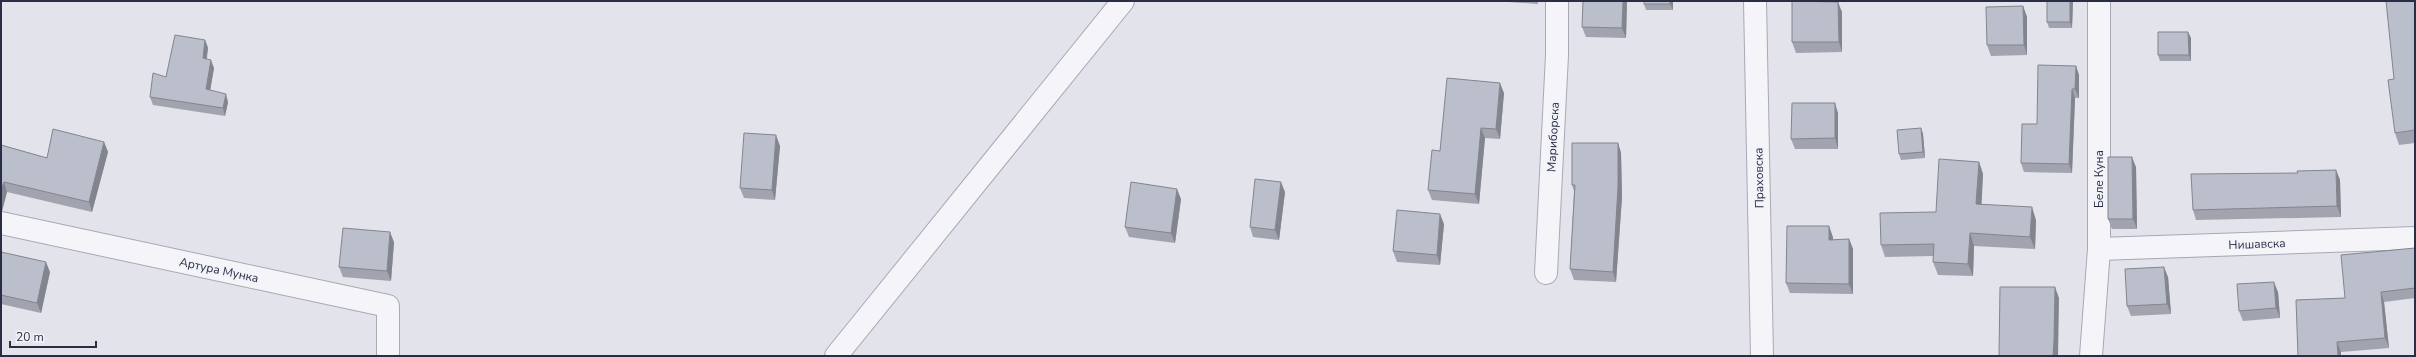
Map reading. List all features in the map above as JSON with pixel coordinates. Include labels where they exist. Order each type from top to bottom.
[{"type":"street","points":[[836,356],[1123,1]]},
{"type":"street","name":"Мариборска","points":[[1546,272],[1556,62],[1557,1]]},
{"type":"street","name":"Праховска","points":[[1755,1],[1762,356]]},
{"type":"street","name":"Беле Куна","points":[[2091,356],[2098,249],[2100,1]]},
{"type":"street","name":"Артура Мунка","points":[[1,223],[388,306],[388,356]]},
{"type":"street","name":"Нишавска","points":[[2098,249],[2415,238]]},
{"type":"building","points":[[1583,1],[1623,1],[1622,28],[1582,27]]},
{"type":"building","points":[[1644,1],[1670,1],[1670,4],[1644,4]]},
{"type":"building","points":[[1792,1],[1838,2],[1839,42],[1792,42]]},
{"type":"building","points":[[2047,1],[2070,1],[2070,22],[2047,22]]},
{"type":"building","points":[[2386,1],[2415,1],[2415,130],[2395,133],[2388,80],[2394,79]]},
{"type":"building","points":[[2023,6],[2024,45],[1987,45],[1986,7]]},
{"type":"building","points":[[2158,32],[2188,32],[2189,55],[2158,55]]},
{"type":"building","points":[[175,35],[205,40],[203,58],[211,60],[206,89],[226,94],[223,108],[150,97],[153,73],[166,77]]},
{"type":"building","points":[[2038,65],[2076,66],[2075,89],[2072,89],[2069,164],[2021,163],[2022,124],[2037,124]]},
{"type":"building","points":[[1447,78],[1500,83],[1496,129],[1481,128],[1475,194],[1428,190],[1432,150],[1440,151]]},
{"type":"building","points":[[1792,103],[1835,103],[1835,138],[1791,139]]},
{"type":"building","points":[[1921,128],[1923,152],[1899,154],[1897,130]]},
{"type":"building","points":[[53,129],[104,142],[89,202],[4,182],[1,190],[1,145],[47,158]]},
{"type":"building","points":[[744,133],[776,135],[772,190],[740,188]]},
{"type":"building","points":[[1572,143],[1618,143],[1618,187],[1613,272],[1570,269],[1575,185],[1572,185]]},
{"type":"building","points":[[2108,157],[2132,157],[2133,219],[2108,219]]},
{"type":"building","points":[[1939,159],[1979,162],[1976,204],[2032,207],[2030,237],[1970,233],[1968,264],[1933,262],[1934,244],[1881,245],[1880,213],[1936,212]]},
{"type":"building","points":[[2336,170],[2337,206],[2193,210],[2191,174],[2298,173],[2297,171]]},
{"type":"building","points":[[1255,179],[1281,182],[1275,230],[1250,227]]},
{"type":"building","points":[[1131,182],[1177,189],[1171,233],[1125,227]]},
{"type":"building","points":[[1397,210],[1440,214],[1437,255],[1393,251]]},
{"type":"building","points":[[1787,226],[1829,226],[1829,240],[1849,239],[1849,284],[1786,283]]},
{"type":"building","points":[[343,228],[390,232],[387,271],[339,267]]},
{"type":"building","points":[[2415,248],[2415,288],[2381,292],[2385,338],[2337,342],[2338,356],[2298,356],[2296,300],[2345,298],[2341,255]]},
{"type":"building","points":[[1,252],[46,262],[37,303],[1,295]]},
{"type":"building","points":[[2164,267],[2167,304],[2127,306],[2125,269]]},
{"type":"building","points":[[2274,282],[2276,308],[2239,311],[2237,284]]},
{"type":"building","points":[[2000,287],[2055,287],[2053,356],[1999,356]]}]
